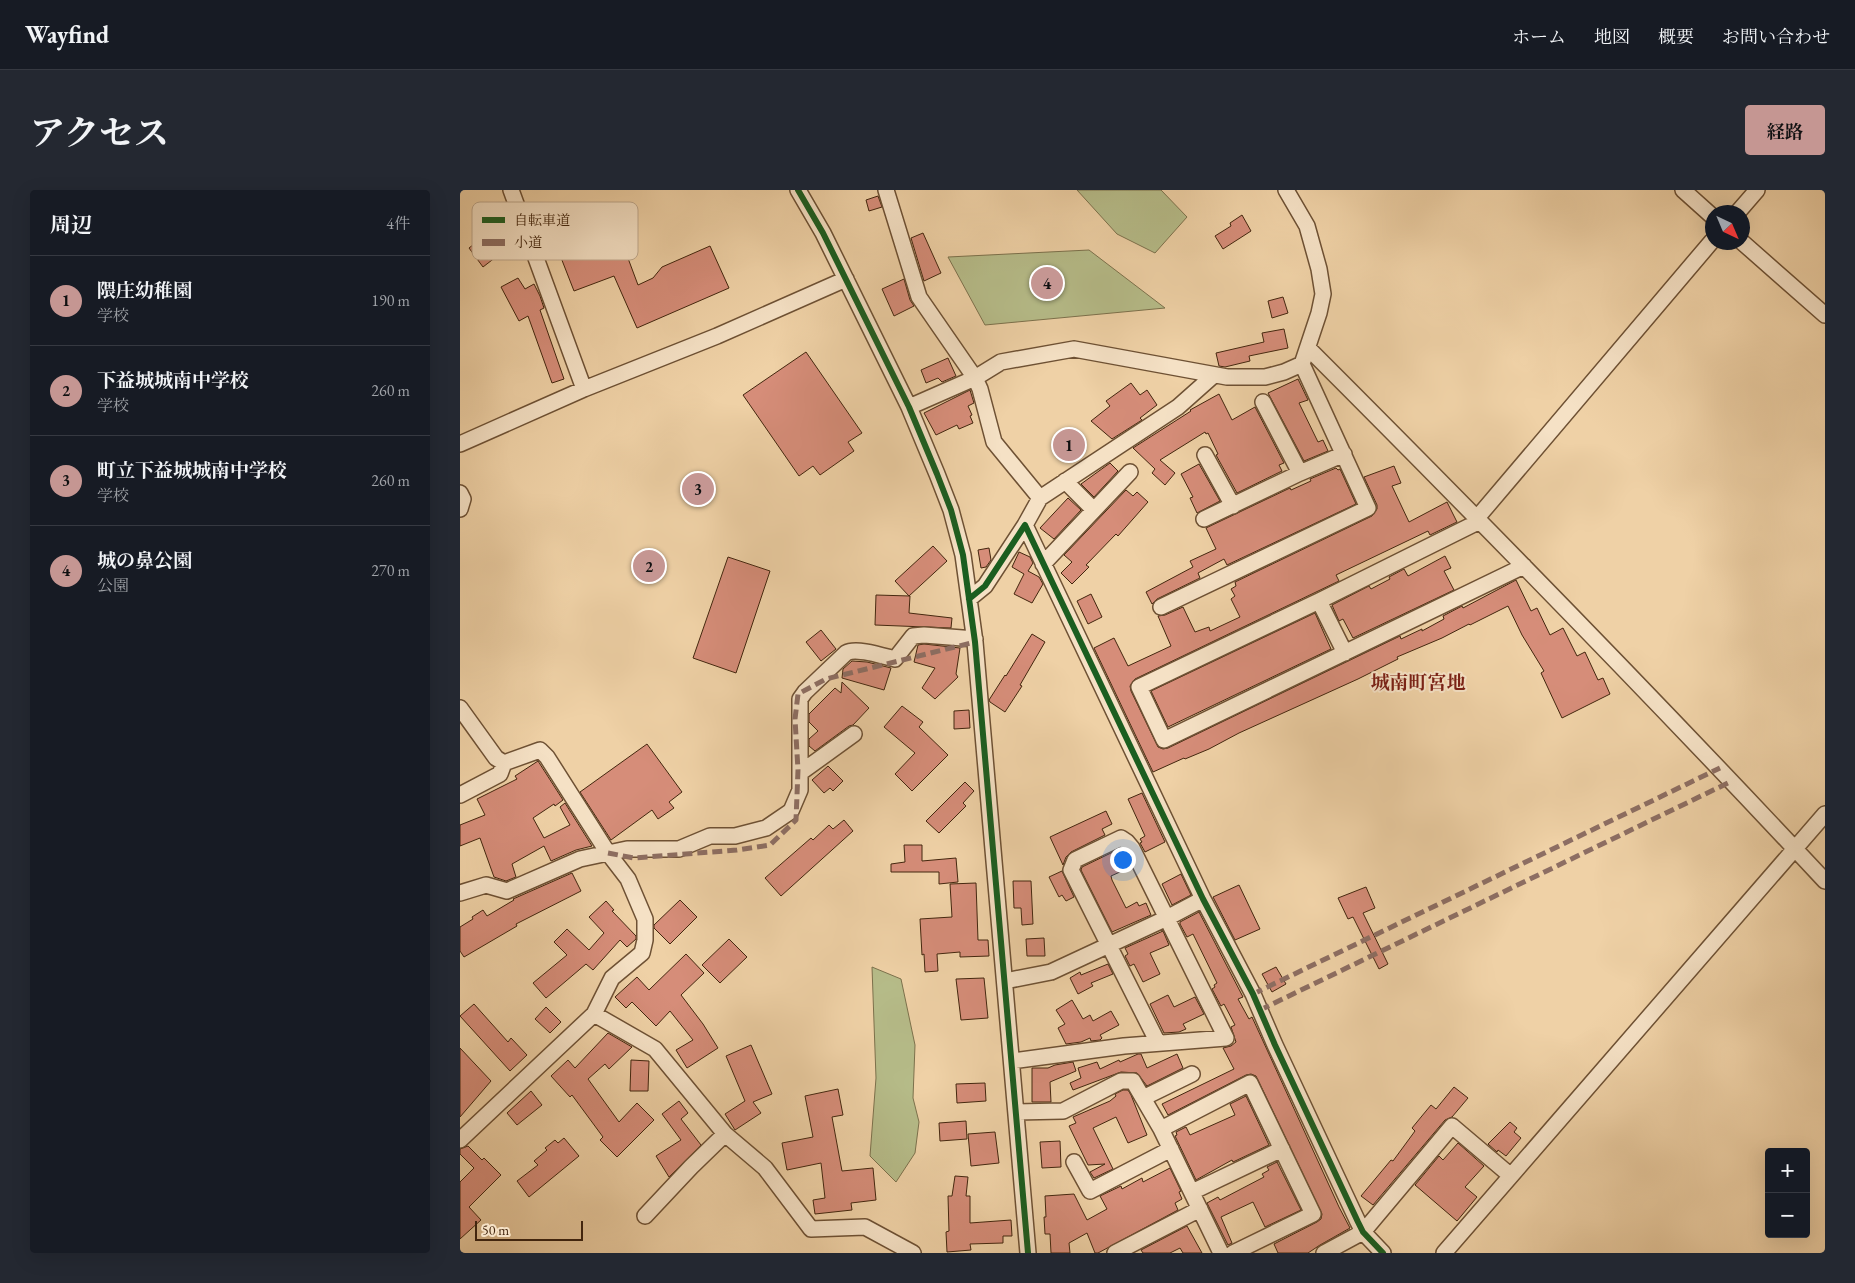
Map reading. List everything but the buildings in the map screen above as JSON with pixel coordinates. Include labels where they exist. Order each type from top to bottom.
[{"type":"street","points":[[511,190],[515,202]]},
{"type":"street","points":[[798,190],[823,233],[909,407],[951,510],[963,555],[975,639],[1028,1253]]},
{"type":"street","points":[[886,190],[919,297],[975,378],[980,389],[994,442],[1040,498]]},
{"type":"street","points":[[909,407],[975,378],[1001,362],[1074,349],[1227,377],[1265,377],[1284,372],[1302,364],[1319,314],[1323,294],[1319,269],[1307,226],[1286,190]]},
{"type":"street","points":[[1682,190],[1705,210]]},
{"type":"street","points":[[1744,205],[1757,190]]},
{"type":"street","points":[[1524,566],[1164,740],[1139,687],[1319,601],[1479,519],[1705,249]]},
{"type":"street","points":[[1750,249],[1825,315]]},
{"type":"street","points":[[537,260],[584,389]]},
{"type":"street","points":[[460,444],[584,389],[717,336],[846,279]]},
{"type":"street","points":[[1308,348],[1479,519],[1720,768],[1825,881]]},
{"type":"street","points":[[1162,607],[1368,508],[1302,364]]},
{"type":"street","points":[[969,599],[985,586],[1025,526],[1040,498],[1178,407],[1214,375]]},
{"type":"street","points":[[1262,402],[1300,473]]},
{"type":"street","points":[[1204,519],[1344,454]]},
{"type":"street","points":[[1205,455],[1233,506]]},
{"type":"street","points":[[1043,564],[1130,472]]},
{"type":"street","points":[[1065,481],[1094,510]]},
{"type":"street","points":[[460,493],[463,498],[460,509]]},
{"type":"street","points":[[1025,526],[1203,899],[1253,994],[1363,1232],[1383,1253]]},
{"type":"street","points":[[1319,601],[1345,652]]},
{"type":"street","points":[[460,894],[486,885],[506,891],[580,859],[627,849],[679,849],[710,836],[735,836],[766,828],[791,811],[800,790],[800,698],[846,653],[857,651],[895,659],[913,636],[924,635],[975,639]]},
{"type":"street","points":[[460,708],[496,758],[504,763]]},
{"type":"street","points":[[800,773],[854,734]]},
{"type":"street","points":[[460,1140],[594,1014],[612,978],[642,953],[645,940],[645,919],[628,879],[608,853],[547,757],[540,750],[504,763]]},
{"type":"street","points":[[460,795],[500,774],[504,763]]},
{"type":"street","points":[[1444,1253],[1825,814]]},
{"type":"street","points":[[1012,1061],[1124,1046],[1226,1038],[1132,848],[1121,838],[1075,860],[1071,870],[1158,1043]]},
{"type":"street","points":[[1005,980],[1051,972],[1167,918],[1203,899]]},
{"type":"street","points":[[594,1014],[655,1049],[725,1134],[766,1168],[811,1229],[865,1227],[912,1253]]},
{"type":"street","points":[[1143,1098],[1192,1074]]},
{"type":"street","points":[[1016,1112],[1063,1111],[1121,1081],[1133,1081],[1161,1129],[1222,1253]]},
{"type":"street","points":[[1161,1129],[1250,1083],[1314,1214],[1233,1253]]},
{"type":"street","points":[[1324,1253],[1363,1232],[1452,1126],[1511,1176]]},
{"type":"street","points":[[645,1216],[725,1134]]},
{"type":"street","points":[[1074,1162],[1090,1191],[1171,1149]]},
{"type":"street","points":[[1192,1192],[1282,1149]]},
{"type":"street","points":[[1115,1253],[1200,1208]]},
{"type":"green space","points":[[1077,190],[1161,190],[1187,217],[1155,253],[1117,234]]},
{"type":"green space","points":[[1089,250],[1165,308],[985,325],[948,257]]},
{"type":"green space","points":[[872,967],[901,979],[915,1045],[913,1098],[919,1122],[915,1153],[896,1182],[870,1156],[876,1078]]},
{"type":"marked path","points":[[608,853],[634,858],[737,850],[770,845],[796,820],[798,770],[795,719],[798,694],[826,679],[975,642]]},
{"type":"marked path","points":[[1253,994],[1720,768]]},
{"type":"marked path","points":[[1260,1010],[1732,781]]},
{"type":"cycle path","points":[[798,190],[823,233],[909,407],[951,510],[963,555],[975,642],[1028,1253]]},
{"type":"cycle path","points":[[969,599],[985,586],[1025,525],[1203,899],[1253,994],[1358,1222],[1363,1232],[1383,1253]]},
{"type":"place","name":"城の鼻公園","points":[[1047,283]]},
{"type":"place","name":"隈庄幼稚園","points":[[1069,445]]},
{"type":"place","name":"町立下益城城南中学校","points":[[698,489]]},
{"type":"place","name":"下益城城南中学校","points":[[649,566]]},
{"type":"district","name":"城南町宮地","points":[[1418,682]]}]
